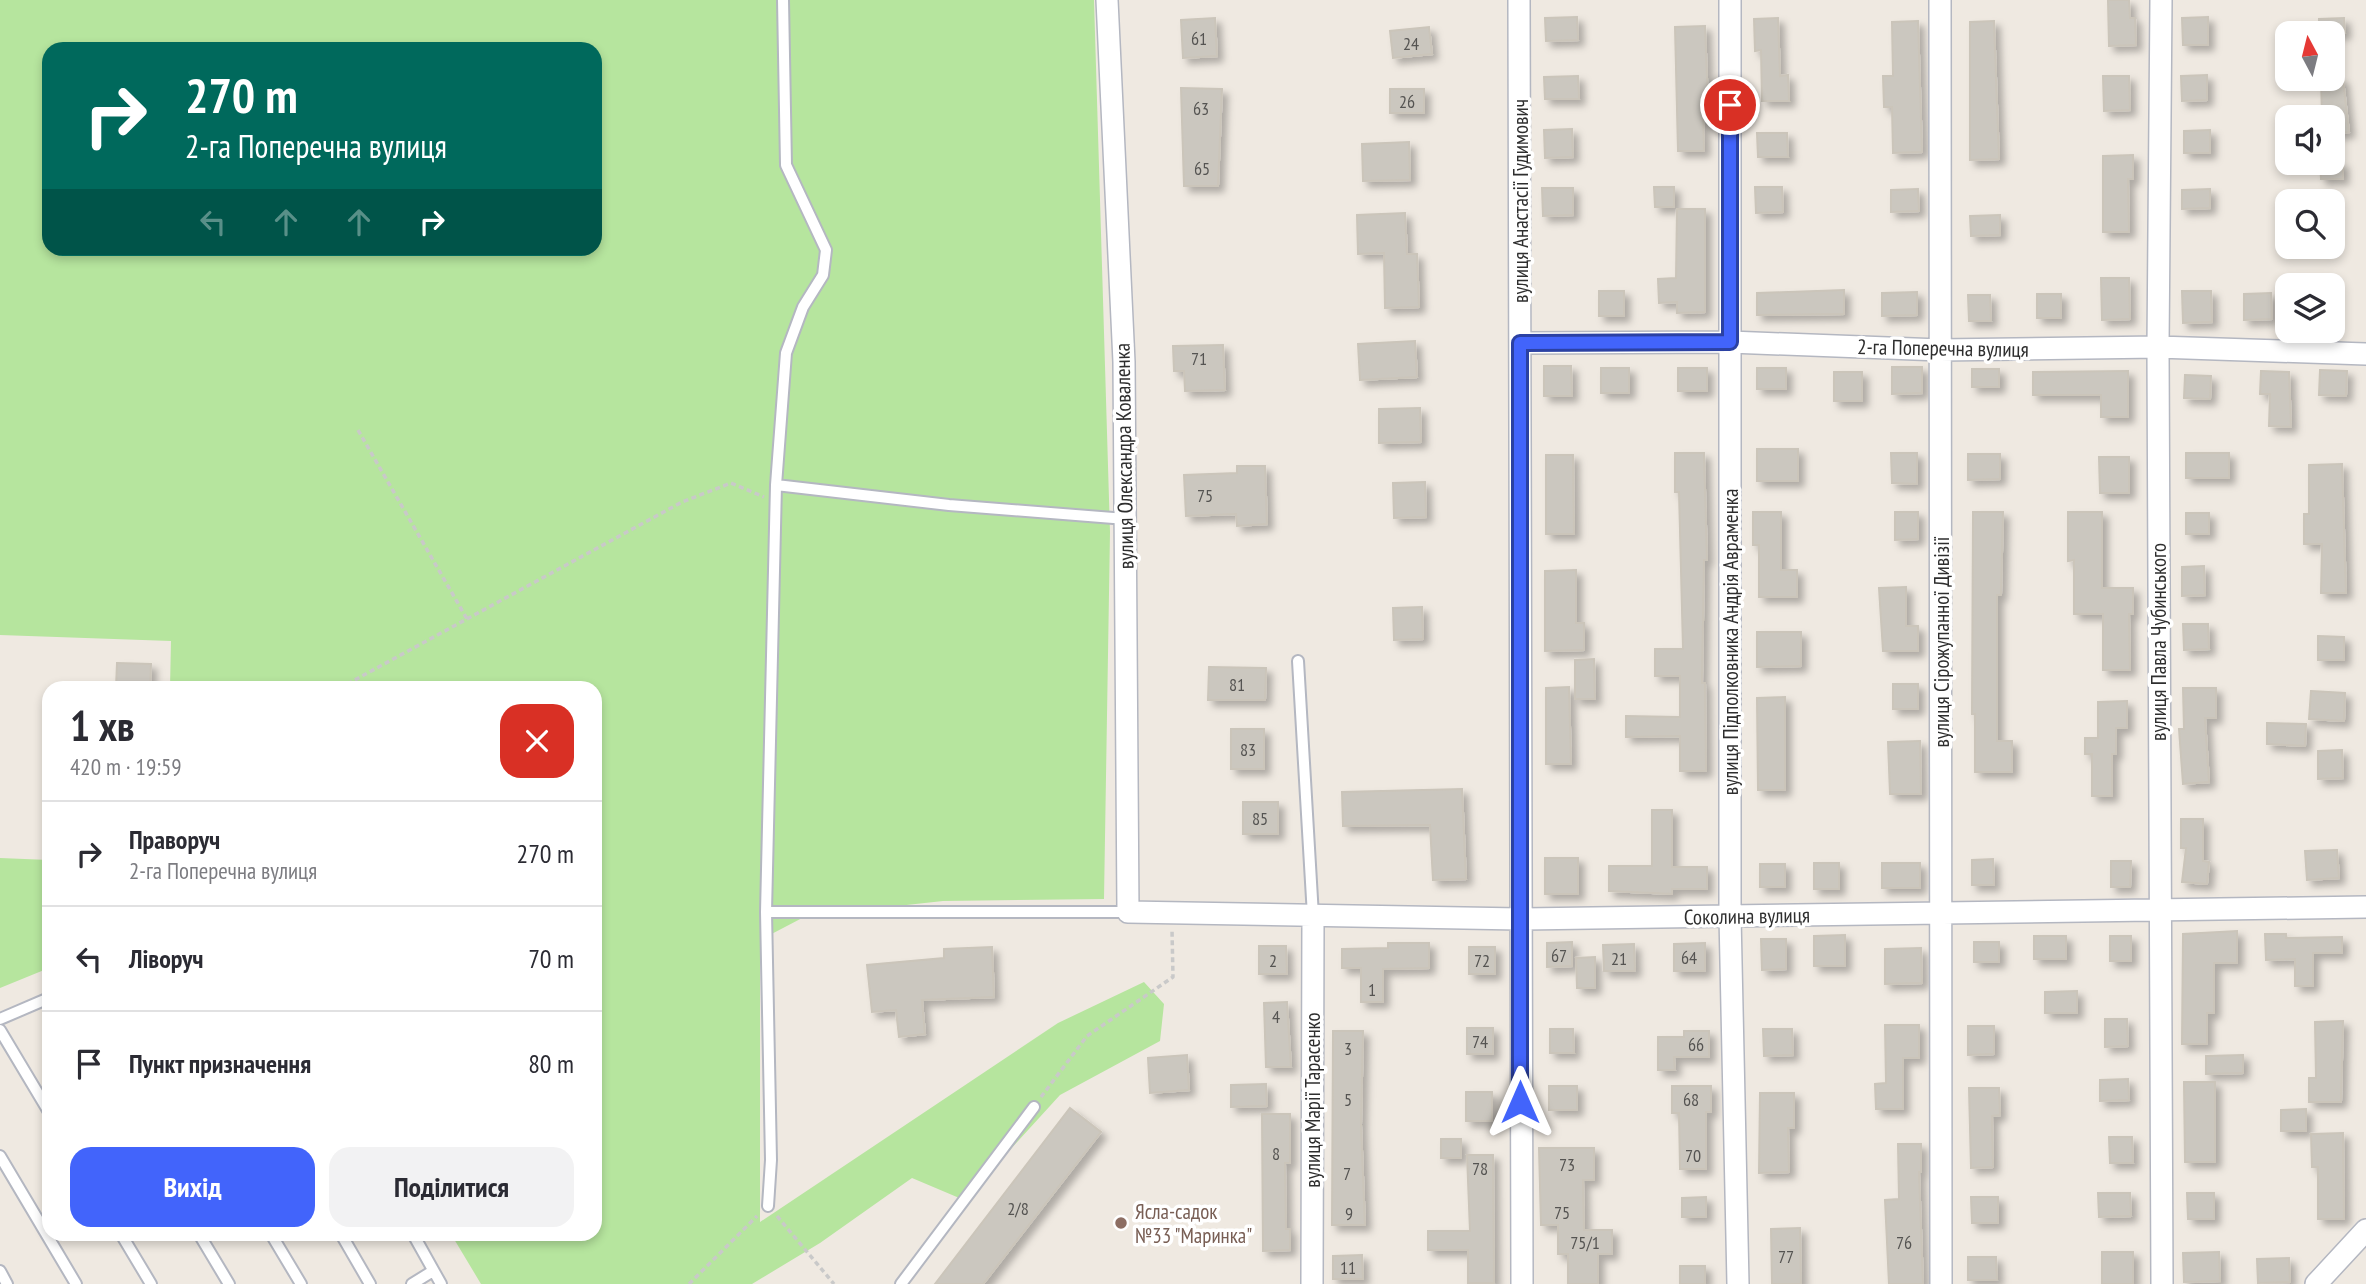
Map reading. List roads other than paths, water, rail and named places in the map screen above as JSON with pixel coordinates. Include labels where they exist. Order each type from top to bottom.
[{"type":"street","name":"вулиця Олександра Коваленка","points":[[1107,0],[1124,362],[1128,912]]},
{"type":"street","name":"вулиця Анастасії Гудимович","points":[[1519,0],[1519,919],[1522,1284]]},
{"type":"street","name":"вулиця Підполковника Андрія Авраменка","points":[[1730,0],[1730,916],[1738,1284]]},
{"type":"street","name":"вулиця Сірожупанної Дивізії","points":[[1940,0],[1941,1284]]},
{"type":"street","name":"вулиця Павла Чубинського","points":[[2161,0],[2158,347],[2162,1284]]},
{"type":"street","name":"2-га Поперечна вулиця","points":[[1520,343],[1730,342],[1940,351],[2158,347],[2366,355]]},
{"type":"street","name":"Соколина вулиця","points":[[1128,912],[1172,915],[1519,919],[2366,907]]},
{"type":"street","name":"вулиця Марії Тарасенко","points":[[1312,1284],[1313,916]]},
{"type":"street","points":[[2316,1284],[2362,1243]]},
{"type":"lane","points":[[768,1206],[771,1160],[766,912],[775,501],[786,353],[803,307],[823,275],[826,250],[786,165],[783,0]]},
{"type":"lane","points":[[776,485],[949,505],[1126,519]]},
{"type":"lane","points":[[1298,661],[1313,916]]},
{"type":"lane","points":[[766,912],[1128,912]]},
{"type":"lane","points":[[0,1018],[42,1001]]},
{"type":"lane","points":[[0,1030],[42,1100]]},
{"type":"lane","points":[[901,1284],[1034,1107]]},
{"type":"lane","points":[[0,1156],[42,1227]]},
{"type":"lane","points":[[50,1241],[76,1284]]},
{"type":"lane","points":[[125,1241],[151,1284]]},
{"type":"lane","points":[[203,1241],[229,1284]]},
{"type":"lane","points":[[275,1241],[301,1284]]},
{"type":"lane","points":[[345,1241],[370,1284]]},
{"type":"lane","points":[[417,1241],[441,1284]]},
{"type":"lane","points":[[412,1284],[433,1270]]},
{"type":"lane","points":[[0,1271],[7,1284]]},
{"type":"place","name":"Ясла-садок №33 \"Маринка\"","points":[[1121,1223]]}]
